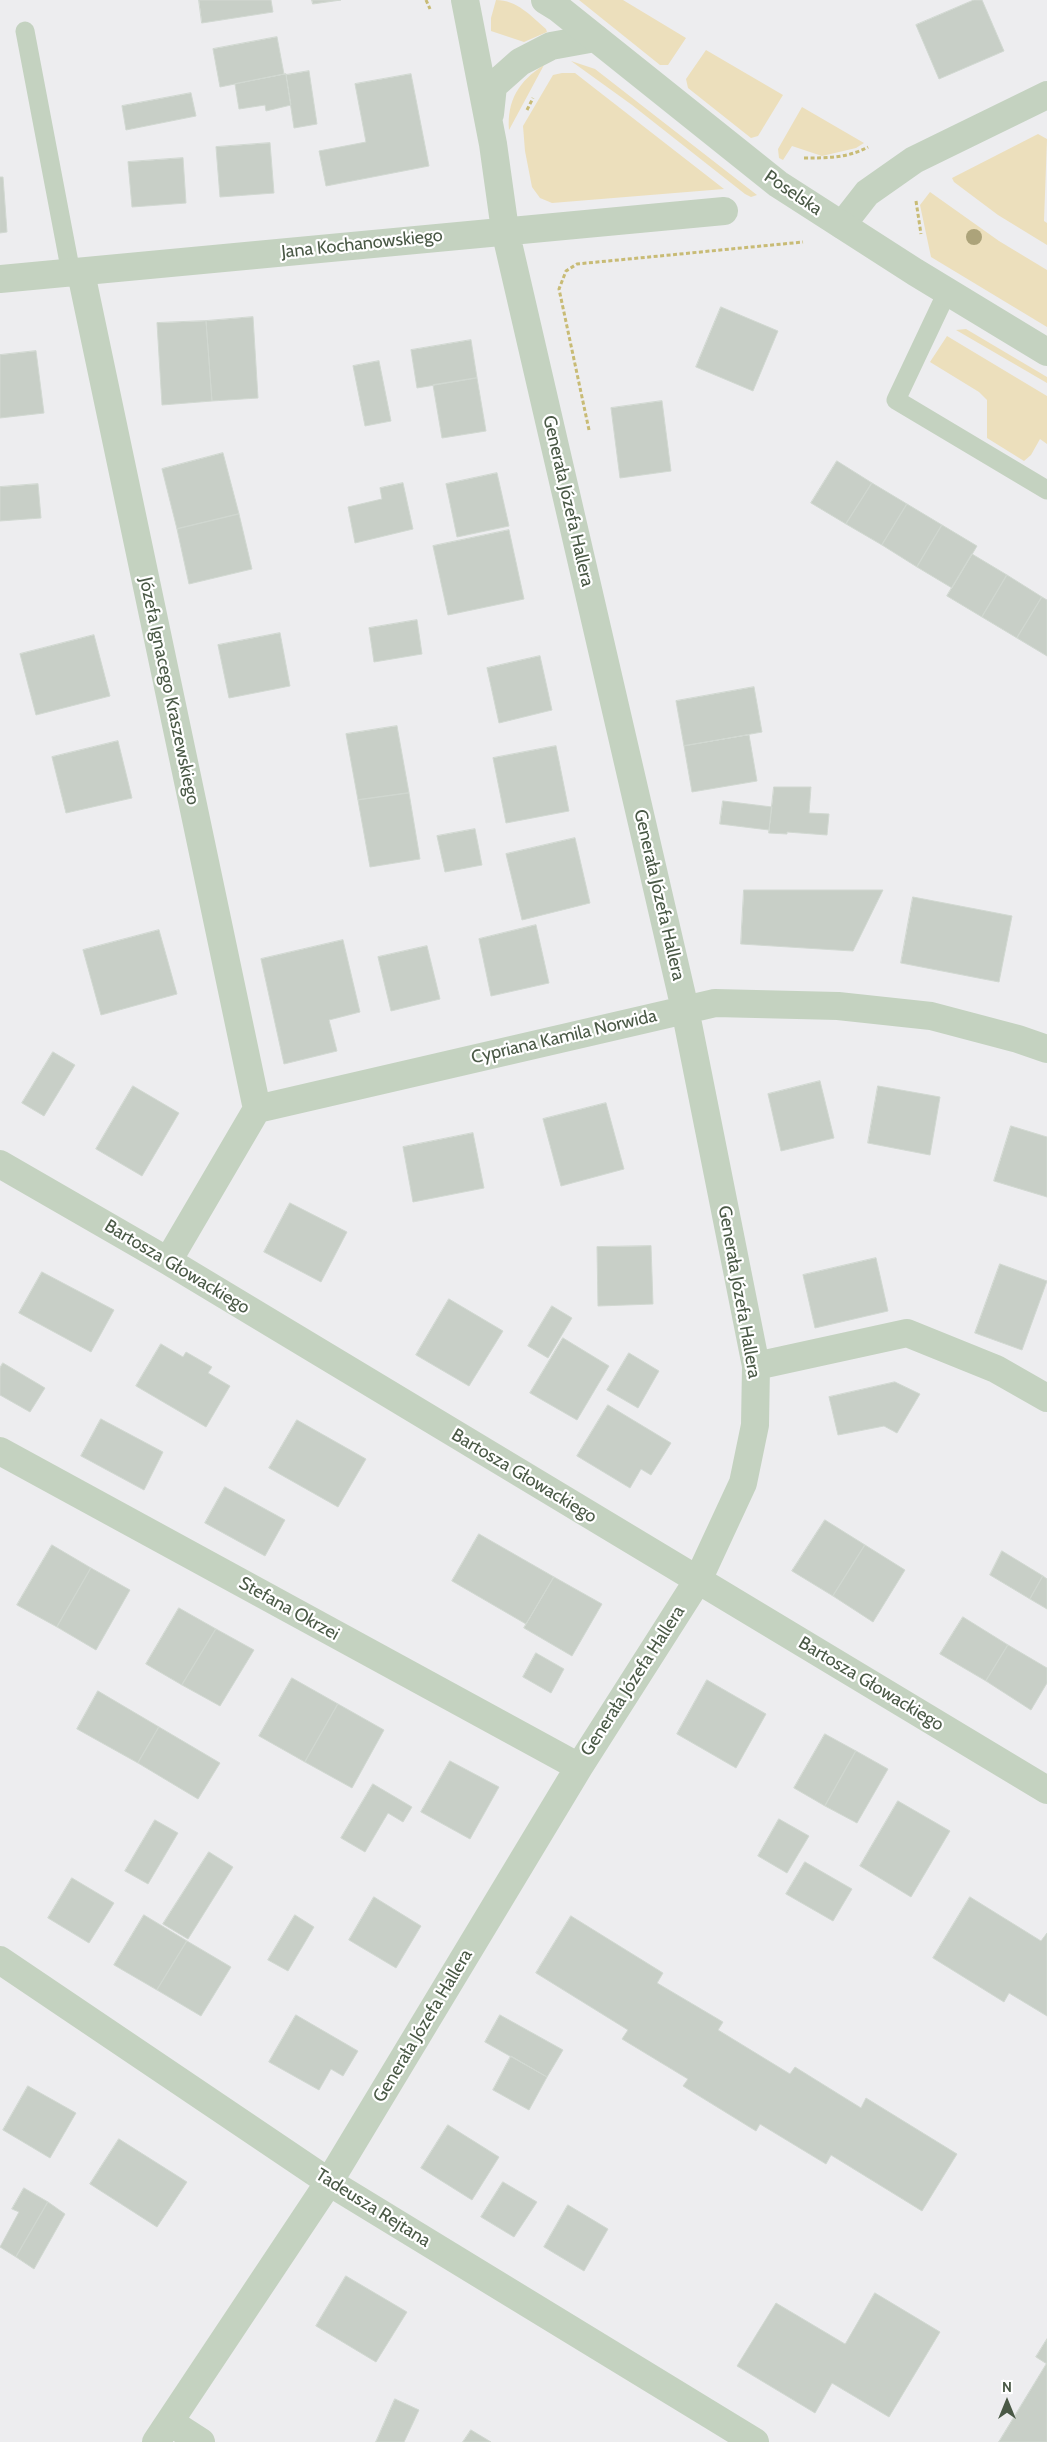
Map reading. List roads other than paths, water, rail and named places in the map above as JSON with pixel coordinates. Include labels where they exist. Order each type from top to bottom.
[{"type":"street","name":"Generała Józefa Hallera","points":[[163,2432],[329,2182],[579,1766],[698,1580],[743,1483],[755,1425],[756,1366],[685,1008],[506,230],[489,120],[465,0]]},
{"type":"street","name":"Poselska","points":[[552,3],[778,184],[947,292],[1047,352]]},
{"type":"street","name":"Generała Józefa Hallera","points":[[489,120],[493,86],[520,62],[551,46],[595,38]]},
{"type":"street","points":[[842,225],[867,193],[914,160],[1047,95]]},
{"type":"street","name":"Jana Kochanowskiego","points":[[0,279],[724,211]]},
{"type":"street","name":"Józefa Ignacego Kraszewskiego","points":[[76,273],[258,1109]]},
{"type":"street","name":"Cypriana Kamila Norwida","points":[[258,1109],[685,1008],[715,1003],[838,1006],[931,1016],[1018,1039],[1047,1049]]},
{"type":"street","points":[[168,1260],[258,1109]]},
{"type":"street","name":"Bartosza Głowackiego","points":[[0,1164],[168,1260],[1047,1790]]},
{"type":"street","points":[[756,1366],[908,1332],[996,1368],[1047,1398]]},
{"type":"street","name":"Stefana Okrzei","points":[[0,1451],[579,1766]]},
{"type":"street","name":"Tadeusza Rejtana","points":[[0,1960],[329,2182],[755,2442]]},
{"type":"street","points":[[163,2432],[201,2442]]},
{"type":"lane","points":[[25,31],[76,273]]},
{"type":"lane","points":[[947,292],[896,400],[1047,490]]}]
